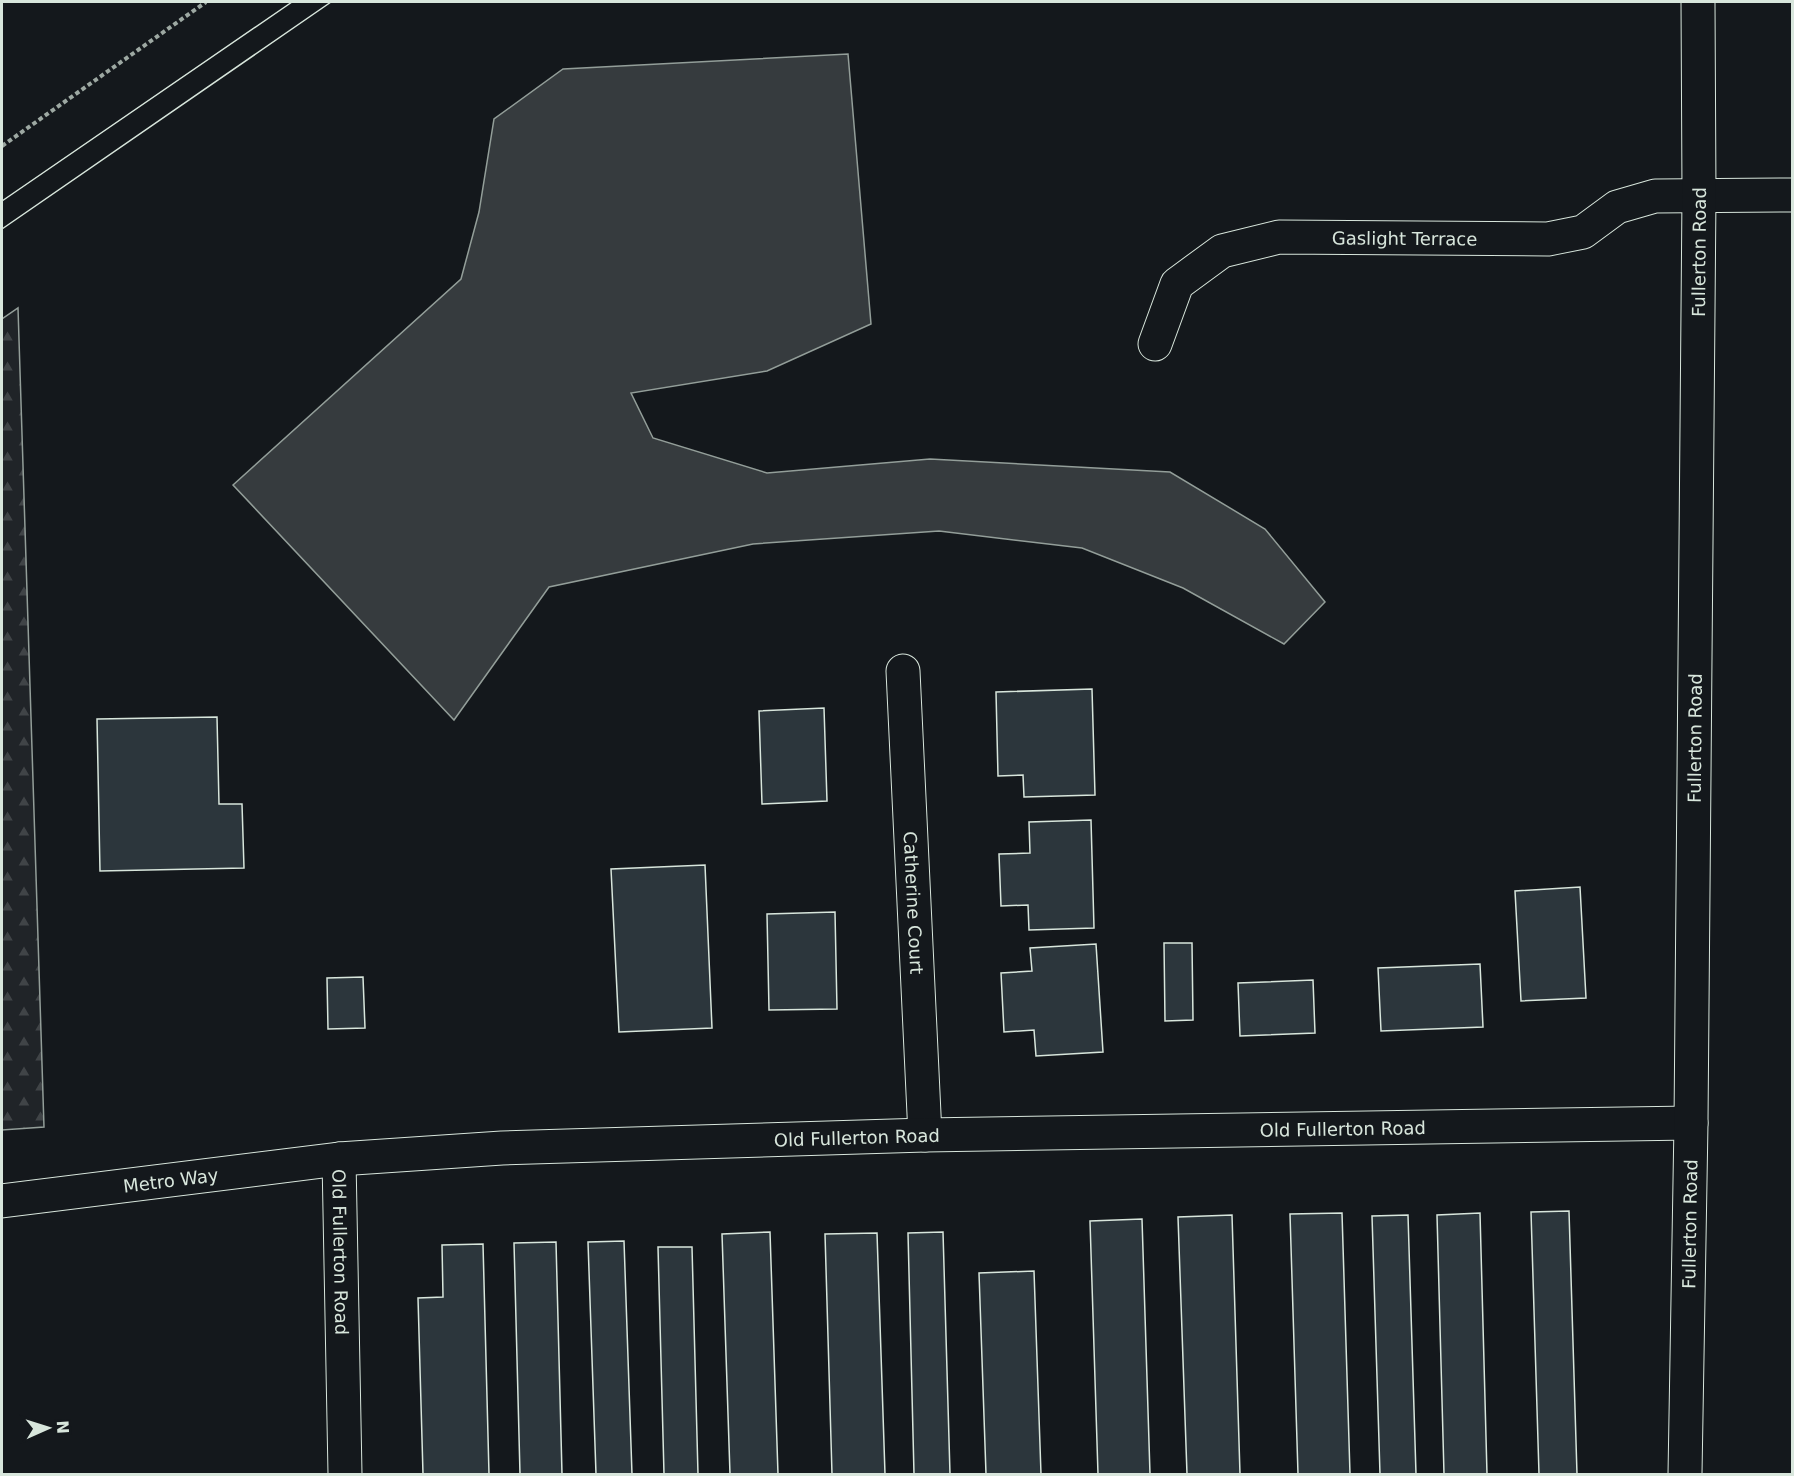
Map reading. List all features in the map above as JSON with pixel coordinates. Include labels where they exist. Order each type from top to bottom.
[{"type":"street","name":"Fullerton Road","points":[[1685,1474],[1691,1123],[1699,195],[1698,2]]},
{"type":"street","name":"Gaslight Terrace","points":[[1155,344],[1177,284],[1222,251],[1279,237],[1548,239],[1583,232],[1617,207],[1655,196],[1792,195]]},
{"type":"street","name":"Catherine Court","points":[[903,671],[926,1135]]},
{"type":"street","name":"Old Fullerton Road","points":[[345,1474],[339,1159],[502,1148],[926,1135],[1691,1123]]},
{"type":"street","name":"Metro Way","points":[[2,1201],[339,1159]]},
{"type":"path","points":[[2,146],[206,2]]},
{"type":"green space","points":[[18,308],[44,1127],[2,1130],[2,319]]},
{"type":"shaded area","points":[[848,54],[871,324],[767,371],[631,393],[653,438],[767,473],[930,459],[1170,472],[1265,529],[1325,602],[1284,644],[1183,588],[1082,548],[939,531],[753,544],[549,587],[454,720],[233,485],[461,279],[479,212],[494,119],[563,69]]},
{"type":"building","points":[[1092,689],[1095,795],[1024,797],[1023,775],[998,776],[996,692]]},
{"type":"building","points":[[824,708],[827,801],[762,804],[759,711]]},
{"type":"building","points":[[217,717],[219,804],[242,804],[244,868],[100,871],[97,719]]},
{"type":"building","points":[[1091,820],[1094,928],[1029,930],[1028,905],[1001,906],[999,854],[1030,853],[1029,822]]},
{"type":"building","points":[[705,865],[712,1028],[619,1032],[611,869]]},
{"type":"building","points":[[1580,887],[1586,998],[1521,1001],[1515,891]]},
{"type":"building","points":[[835,912],[837,1009],[769,1010],[767,914]]},
{"type":"building","points":[[1164,943],[1192,943],[1193,1020],[1165,1021]]},
{"type":"building","points":[[1096,944],[1103,1052],[1036,1056],[1034,1030],[1004,1032],[1001,973],[1032,971],[1030,948]]},
{"type":"building","points":[[1480,964],[1483,1027],[1381,1031],[1378,968]]},
{"type":"building","points":[[363,977],[365,1028],[328,1029],[327,978]]},
{"type":"building","points":[[1313,980],[1315,1033],[1240,1036],[1238,983]]},
{"type":"building","points":[[1569,1211],[1577,1474],[1539,1474],[1531,1212]]},
{"type":"building","points":[[1342,1213],[1350,1474],[1298,1474],[1290,1214]]},
{"type":"building","points":[[1480,1213],[1487,1474],[1444,1474],[1437,1215]]},
{"type":"building","points":[[1232,1215],[1240,1474],[1187,1474],[1178,1217]]},
{"type":"building","points":[[1408,1215],[1416,1474],[1380,1474],[1372,1216]]},
{"type":"building","points":[[1142,1219],[1150,1474],[1098,1474],[1090,1221]]},
{"type":"building","points":[[770,1232],[778,1474],[730,1474],[722,1234]]},
{"type":"building","points":[[943,1232],[950,1474],[914,1474],[908,1233]]},
{"type":"building","points":[[877,1233],[885,1474],[832,1474],[825,1234]]},
{"type":"building","points":[[624,1241],[632,1474],[596,1474],[588,1242]]},
{"type":"building","points":[[556,1242],[562,1474],[520,1474],[514,1243]]},
{"type":"building","points":[[483,1244],[489,1474],[423,1474],[418,1298],[443,1297],[442,1245]]},
{"type":"building","points":[[658,1247],[692,1247],[698,1474],[664,1474]]},
{"type":"building","points":[[1034,1271],[1041,1474],[986,1474],[979,1273]]},
{"type":"tram line","points":[[2,201],[292,2]]},
{"type":"tram line","points":[[2,229],[331,2]]}]
